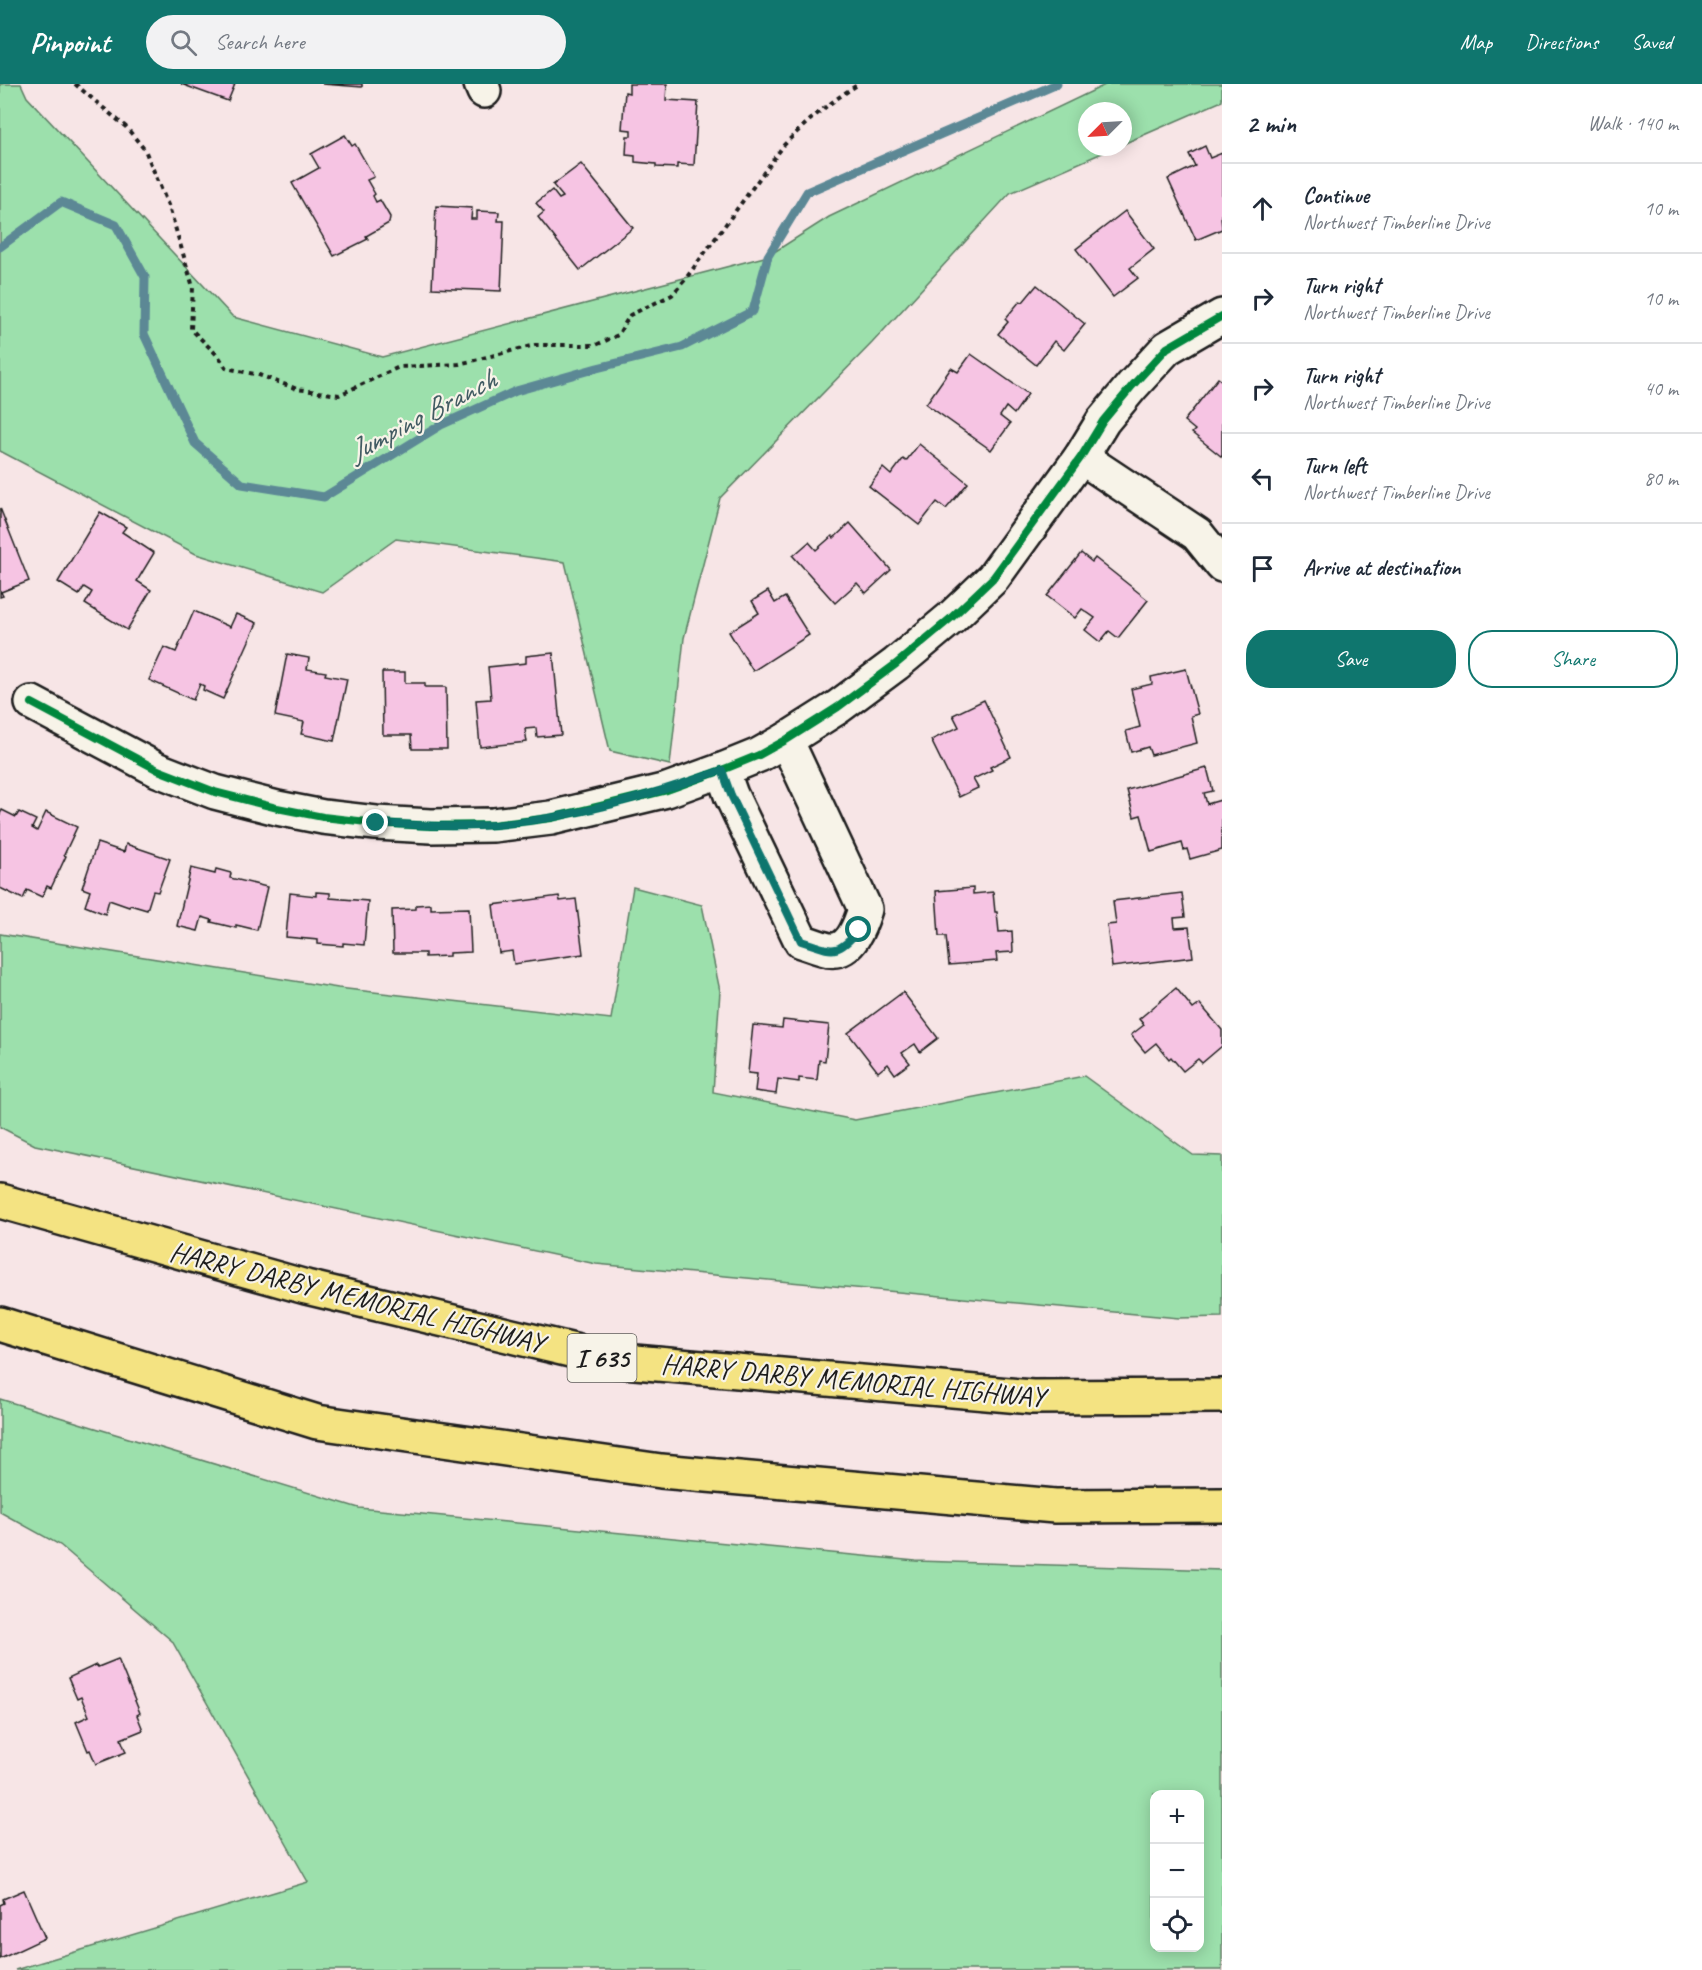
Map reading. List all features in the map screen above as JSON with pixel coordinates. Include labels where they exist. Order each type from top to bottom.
[{"type":"highway","name":"HARRY DARBY MEMORIAL HIGHWAY","points":[[0,1201],[306,1287],[612,1360],[1032,1397],[1222,1396]]},
{"type":"highway","points":[[0,1324],[317,1422],[661,1471],[1055,1506],[1222,1505]]},
{"type":"street","points":[[32,703],[158,770],[215,792],[323,817],[431,826],[493,825],[551,818],[667,790],[759,755],[786,740],[838,707],[876,679],[951,618],[993,578],[1081,457],[1103,421],[1167,348],[1222,316]]},
{"type":"street","points":[[1081,457],[1197,534],[1222,565]]},
{"type":"street","points":[[722,770],[731,795],[801,941],[832,950],[845,946],[859,930],[865,909],[786,740]]},
{"type":"path","points":[[75,84],[126,127],[145,150],[170,210],[193,287],[191,329],[219,357],[226,368],[259,375],[297,388],[339,395],[399,367],[459,364],[535,345],[596,345],[618,335],[630,315],[672,295],[784,145],[803,126],[859,84]]},
{"type":"green space","points":[[0,84],[21,84],[27,97],[233,317],[382,357],[768,256],[829,217],[1107,84],[1222,84],[1222,101],[1132,140],[1132,102],[1078,102],[1078,156],[1095,156],[1010,193],[872,343],[720,498],[684,638],[670,765],[610,751],[565,562],[396,539],[322,592],[196,554],[0,451]]},
{"type":"green space","points":[[633,887],[702,905],[720,991],[713,1092],[855,1120],[1084,1076],[1193,1155],[1222,1156],[1222,1317],[1179,1318],[596,1264],[35,1145],[0,1127],[0,934],[338,988],[611,1019]]},
{"type":"green space","points":[[0,1399],[359,1508],[916,1561],[1222,1570],[1222,1970],[15,1970],[308,1882],[172,1641],[60,1545],[0,1512]]},
{"type":"building","points":[[181,84],[235,84],[228,101]]},
{"type":"building","points":[[322,84],[362,84],[362,87]]},
{"type":"building","points":[[629,84],[667,84],[666,100],[698,102],[694,165],[677,164],[677,168],[656,167],[656,164],[635,162],[635,156],[626,155],[627,136],[631,136],[631,130],[622,129],[625,92],[629,93]]},
{"type":"building","points":[[345,135],[352,146],[355,144],[374,177],[367,180],[375,194],[373,196],[376,202],[380,200],[390,217],[389,223],[366,236],[368,239],[334,256],[292,183],[319,168],[311,154]]},
{"type":"building","points":[[1205,146],[1210,158],[1222,153],[1222,229],[1196,240],[1168,179],[1195,166],[1189,154]]},
{"type":"building","points":[[581,164],[633,228],[580,270],[538,217],[544,212],[536,203],[552,190],[559,199],[563,197],[553,185]]},
{"type":"building","points":[[436,206],[472,208],[471,219],[477,219],[477,211],[499,212],[498,221],[504,221],[501,291],[432,288]]},
{"type":"building","points":[[1125,211],[1154,249],[1130,268],[1138,278],[1113,297],[1076,249]]},
{"type":"building","points":[[1037,285],[1085,324],[1064,350],[1054,341],[1036,365],[998,334],[1008,322],[1005,319]]},
{"type":"building","points":[[971,354],[1028,394],[1014,414],[1006,407],[1000,416],[1010,424],[991,450],[926,404],[951,368],[958,372]]},
{"type":"building","points":[[1218,378],[1222,381],[1222,457],[1192,433],[1195,430],[1184,421]]},
{"type":"building","points":[[919,444],[968,483],[946,509],[937,502],[919,525],[869,486],[883,468],[891,475],[903,459],[906,461]]},
{"type":"building","points":[[0,508],[29,581],[1,592],[3,596],[0,597]]},
{"type":"building","points":[[100,512],[126,527],[122,532],[154,553],[137,581],[151,590],[127,630],[85,604],[92,592],[84,587],[79,595],[58,582]]},
{"type":"building","points":[[850,523],[891,570],[866,593],[857,583],[835,603],[793,556],[809,542],[816,550]]},
{"type":"building","points":[[1081,553],[1092,562],[1095,558],[1148,600],[1118,638],[1109,631],[1100,642],[1085,630],[1095,618],[1082,609],[1075,618],[1047,596]]},
{"type":"building","points":[[768,591],[775,603],[785,597],[809,635],[753,671],[729,632],[759,613],[752,601]]},
{"type":"building","points":[[194,611],[230,627],[236,614],[257,623],[223,699],[203,690],[204,686],[200,684],[193,700],[149,680],[164,647],[176,652]]},
{"type":"building","points":[[553,653],[561,735],[537,737],[536,728],[525,729],[527,742],[480,747],[476,700],[491,699],[488,667],[526,663],[526,656]]},
{"type":"building","points":[[287,654],[309,658],[307,669],[347,679],[334,741],[301,734],[304,722],[275,716]]},
{"type":"building","points":[[1186,669],[1198,714],[1191,716],[1197,743],[1151,755],[1148,747],[1131,752],[1126,731],[1140,727],[1131,689],[1152,684],[1151,677]]},
{"type":"building","points":[[382,672],[405,672],[405,683],[425,683],[425,687],[446,687],[447,749],[412,749],[411,735],[383,735]]},
{"type":"building","points":[[984,700],[1011,757],[990,767],[992,770],[973,779],[978,788],[959,797],[931,740],[959,727],[953,715]]},
{"type":"building","points":[[1207,768],[1213,791],[1204,793],[1207,804],[1221,800],[1222,803],[1222,850],[1190,859],[1182,843],[1151,852],[1141,815],[1134,817],[1127,790]]},
{"type":"building","points":[[2,810],[16,817],[19,812],[36,820],[32,828],[37,831],[46,812],[77,827],[51,888],[47,886],[42,897],[27,890],[23,899],[0,888],[0,814]]},
{"type":"building","points":[[97,843],[124,852],[126,844],[170,859],[158,892],[153,891],[147,910],[109,900],[105,914],[85,906],[90,891],[82,888]]},
{"type":"building","points":[[191,868],[215,874],[216,869],[231,873],[230,878],[267,887],[257,930],[236,925],[236,928],[211,922],[212,920],[202,917],[198,931],[177,926]]},
{"type":"building","points":[[973,888],[973,894],[993,892],[999,932],[1012,931],[1013,952],[996,953],[997,961],[949,965],[946,936],[939,936],[936,891]]},
{"type":"building","points":[[316,892],[330,893],[330,898],[368,901],[364,945],[318,944],[318,940],[286,937],[290,893],[316,896]]},
{"type":"building","points":[[1182,893],[1185,917],[1174,918],[1175,928],[1189,927],[1193,957],[1112,967],[1107,925],[1116,924],[1113,901]]},
{"type":"building","points":[[559,896],[560,901],[576,899],[583,954],[514,964],[512,951],[499,953],[493,905]]},
{"type":"building","points":[[431,904],[431,909],[469,908],[471,952],[425,957],[425,953],[393,953],[392,910],[416,909],[416,905]]},
{"type":"building","points":[[1176,988],[1193,1009],[1200,1004],[1222,1030],[1222,1046],[1202,1063],[1198,1059],[1183,1071],[1156,1043],[1145,1052],[1131,1035],[1144,1025],[1139,1019]]},
{"type":"building","points":[[903,992],[938,1038],[920,1052],[915,1044],[902,1053],[910,1063],[895,1074],[888,1064],[878,1072],[848,1033]]},
{"type":"building","points":[[783,1020],[829,1025],[825,1061],[819,1060],[817,1080],[799,1078],[799,1082],[778,1079],[776,1094],[755,1091],[757,1074],[748,1073],[753,1025],[782,1028]]},
{"type":"building","points":[[118,1659],[140,1713],[137,1715],[143,1730],[121,1739],[126,1752],[96,1764],[76,1722],[89,1716],[81,1697],[77,1699],[68,1678],[96,1665],[98,1667]]},
{"type":"building","points":[[24,1890],[45,1938],[0,1959],[0,1905],[4,1903],[3,1899]]},
{"type":"waterway","name":"Jumping Branch","points":[[0,247],[61,202],[116,225],[145,277],[144,334],[195,443],[242,484],[324,497],[441,425],[516,391],[682,347],[753,311],[768,256],[807,192],[1057,84]]},
{"type":"cycle path","points":[[32,703],[158,770],[215,792],[323,817],[431,826],[493,825],[551,818],[667,790],[759,755],[786,740],[838,707],[896,664],[951,618],[993,578],[1081,457],[1103,421],[1132,386],[1167,348],[1222,316]]},
{"type":"route","points":[[376,823],[431,826],[493,825],[551,818],[667,790],[722,770],[731,795],[801,941],[832,950],[845,946],[859,930]]}]
